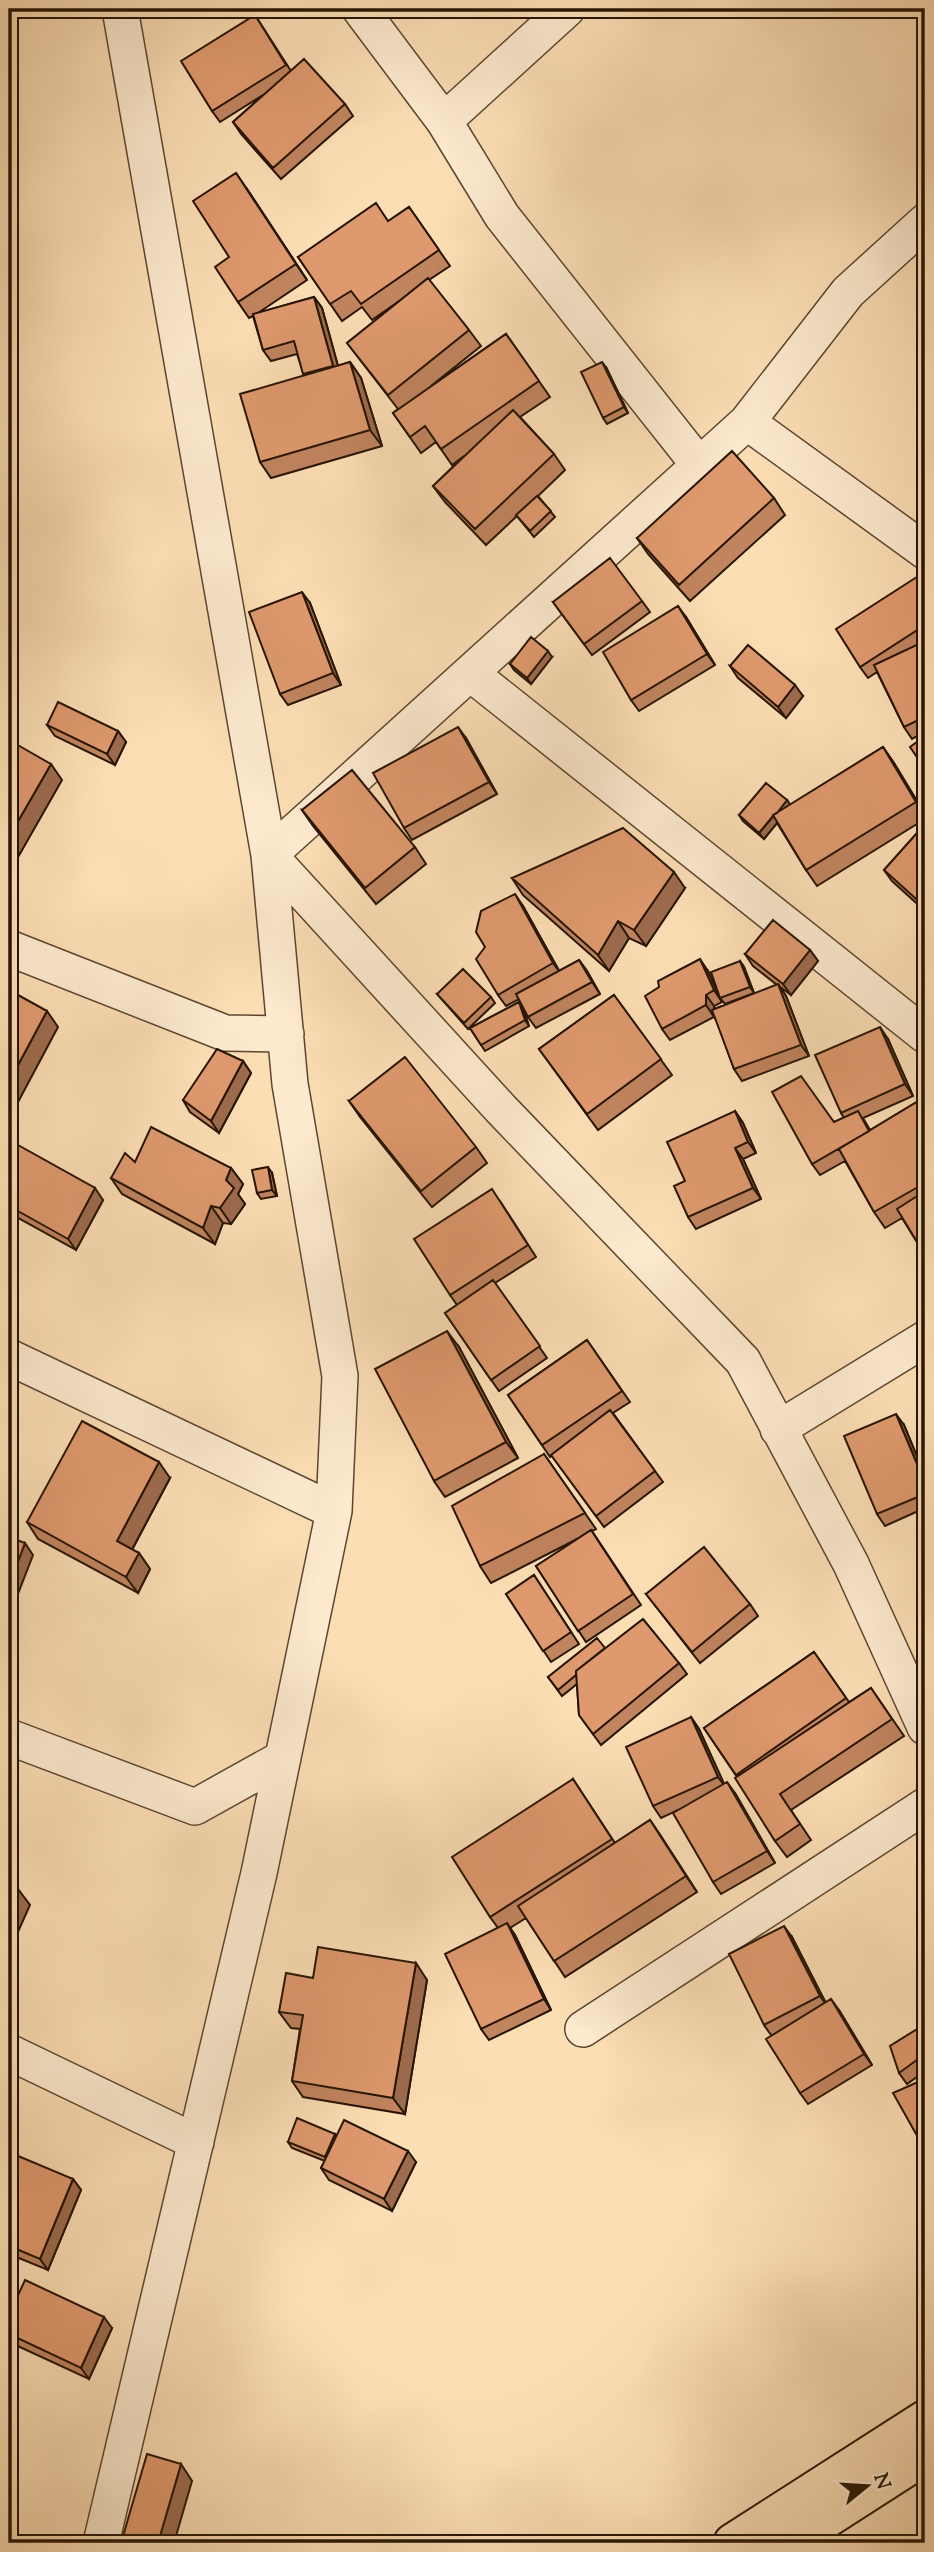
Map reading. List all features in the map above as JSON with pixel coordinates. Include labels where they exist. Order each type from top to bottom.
[{"type":"main road","points":[[733,2543],[925,2420]]},
{"type":"main road","points":[[788,2543],[925,2455]]},
{"type":"street","points":[[101,2543],[283,1758],[334,1511],[340,1376],[290,1084],[269,855],[120,9]]},
{"type":"street","points":[[360,9],[444,121],[502,216],[699,465]]},
{"type":"street","points":[[444,121],[567,9]]},
{"type":"street","points":[[269,855],[747,422],[848,292],[925,222]]},
{"type":"street","points":[[747,422],[925,551]]},
{"type":"street","points":[[470,673],[925,1035]]},
{"type":"street","points":[[269,855],[501,1109],[743,1361],[851,1564],[925,1727]]},
{"type":"street","points":[[9,948],[225,1033],[286,1034]]},
{"type":"street","points":[[778,1429],[925,1339]]},
{"type":"street","points":[[9,1357],[334,1511]]},
{"type":"street","points":[[9,1737],[195,1807],[283,1758]]},
{"type":"street","points":[[583,2029],[925,1806]]},
{"type":"street","points":[[9,2052],[196,2142]]},
{"type":"building","points":[[255,15],[286,65],[212,111],[181,61]]},
{"type":"building","points":[[304,59],[345,104],[273,168],[233,122]]},
{"type":"building","points":[[236,173],[296,264],[238,302],[215,267],[229,257],[193,201]]},
{"type":"building","points":[[376,203],[388,221],[409,207],[439,250],[361,304],[351,291],[330,304],[298,257]]},
{"type":"building","points":[[428,278],[469,330],[388,395],[347,343]]},
{"type":"building","points":[[314,297],[333,366],[303,374],[294,341],[263,350],[253,314]]},
{"type":"building","points":[[506,334],[539,381],[441,449],[425,426],[410,437],[393,413]]},
{"type":"building","points":[[350,362],[370,430],[260,462],[240,394]]},
{"type":"building","points":[[602,362],[624,407],[603,418],[581,372]]},
{"type":"building","points":[[513,410],[554,454],[475,529],[433,486]]},
{"type":"building","points":[[732,451],[774,498],[679,585],[637,538]]},
{"type":"building","points":[[537,496],[551,511],[530,531],[516,515]]},
{"type":"building","points":[[610,558],[642,601],[584,644],[553,602]]},
{"type":"building","points":[[923,573],[925,625],[860,667],[836,629]]},
{"type":"building","points":[[302,592],[333,673],[280,694],[249,612]]},
{"type":"building","points":[[678,606],[707,654],[631,700],[603,652]]},
{"type":"building","points":[[531,637],[548,651],[527,678],[510,664]]},
{"type":"building","points":[[925,641],[925,717],[904,727],[874,665]]},
{"type":"building","points":[[748,645],[795,685],[778,707],[730,666]]},
{"type":"building","points":[[58,702],[118,731],[107,754],[47,725]]},
{"type":"building","points":[[458,727],[489,782],[404,828],[373,773]]},
{"type":"building","points":[[925,736],[925,769],[910,747]]},
{"type":"building","points":[[9,740],[51,764],[9,837]]},
{"type":"building","points":[[883,747],[916,802],[806,870],[773,815]]},
{"type":"building","points":[[352,770],[415,847],[365,888],[302,810]]},
{"type":"building","points":[[766,783],[787,800],[759,833],[739,815]]},
{"type":"building","points":[[925,824],[925,907],[884,870]]},
{"type":"building","points":[[623,828],[674,872],[634,930],[618,921],[598,955],[512,878]]},
{"type":"building","points":[[515,894],[553,963],[498,995],[476,959],[485,947],[476,932],[481,911]]},
{"type":"building","points":[[773,920],[810,950],[783,984],[745,954]]},
{"type":"building","points":[[700,959],[714,990],[706,995],[706,1005],[662,1029],[645,996],[659,987],[658,981]]},
{"type":"building","points":[[579,960],[592,982],[528,1017],[516,994]]},
{"type":"building","points":[[740,961],[750,987],[720,998],[711,972]]},
{"type":"building","points":[[463,969],[491,997],[464,1023],[437,994]]},
{"type":"building","points":[[778,984],[801,1045],[734,1069],[712,1010]]},
{"type":"building","points":[[9,990],[47,1011],[9,1082]]},
{"type":"building","points":[[614,995],[661,1059],[587,1114],[539,1049]]},
{"type":"building","points":[[519,1002],[525,1020],[481,1045],[470,1028]]},
{"type":"building","points":[[880,1027],[905,1084],[841,1113],[815,1055]]},
{"type":"building","points":[[217,1049],[243,1061],[211,1121],[183,1100]]},
{"type":"building","points":[[405,1057],[476,1147],[421,1191],[349,1101]]},
{"type":"building","points":[[801,1076],[834,1122],[858,1111],[869,1131],[812,1164],[772,1092]]},
{"type":"building","points":[[925,1097],[925,1149],[921,1152],[925,1159],[925,1183],[874,1212],[839,1149]]},
{"type":"building","points":[[735,1111],[748,1142],[735,1148],[753,1188],[688,1217],[674,1186],[685,1181],[667,1142]]},
{"type":"building","points":[[151,1127],[231,1168],[226,1180],[234,1188],[220,1208],[211,1206],[203,1228],[111,1178],[125,1153],[135,1162]]},
{"type":"building","points":[[9,1140],[95,1188],[68,1239],[9,1206]]},
{"type":"building","points":[[268,1167],[272,1190],[257,1193],[252,1170]]},
{"type":"building","points":[[492,1189],[528,1245],[450,1295],[414,1239]]},
{"type":"building","points":[[925,1191],[925,1255],[897,1209]]},
{"type":"building","points":[[493,1280],[540,1346],[491,1380],[445,1313]]},
{"type":"building","points":[[447,1331],[506,1442],[434,1481],[375,1369]]},
{"type":"building","points":[[587,1340],[622,1391],[542,1445],[508,1395]]},
{"type":"building","points":[[925,1403],[925,1421],[918,1407]]},
{"type":"building","points":[[610,1410],[655,1471],[596,1516],[551,1455]]},
{"type":"building","points":[[896,1414],[925,1483],[925,1494],[877,1514],[844,1436]]},
{"type":"building","points":[[82,1421],[159,1462],[117,1541],[139,1553],[126,1577],[27,1522]]},
{"type":"building","points":[[544,1454],[585,1513],[480,1566],[452,1506]]},
{"type":"building","points":[[591,1530],[633,1594],[578,1631],[536,1566]]},
{"type":"building","points":[[9,1537],[25,1543],[9,1585]]},
{"type":"building","points":[[704,1547],[750,1604],[692,1652],[646,1594]]},
{"type":"building","points":[[534,1575],[571,1632],[543,1651],[506,1594]]},
{"type":"building","points":[[643,1619],[679,1663],[593,1734],[579,1715],[576,1671]]},
{"type":"building","points":[[597,1638],[605,1648],[576,1671],[576,1675],[558,1690],[548,1677]]},
{"type":"building","points":[[814,1652],[846,1698],[736,1775],[704,1728]]},
{"type":"building","points":[[871,1688],[892,1719],[780,1794],[800,1824],[775,1841],[735,1778]]},
{"type":"building","points":[[691,1717],[718,1777],[653,1806],[626,1747]]},
{"type":"building","points":[[573,1779],[612,1839],[490,1917],[452,1857]]},
{"type":"building","points":[[727,1782],[767,1851],[713,1882],[673,1813]]},
{"type":"building","points":[[650,1820],[686,1876],[554,1961],[518,1906]]},
{"type":"building","points":[[9,1884],[18,1889],[9,1910]]},
{"type":"building","points":[[507,1923],[544,1999],[481,2029],[445,1954]]},
{"type":"building","points":[[784,1926],[820,1996],[764,2025],[729,1954]]},
{"type":"building","points":[[318,1947],[416,1963],[393,2098],[292,2081],[303,2015],[279,2012],[286,1973],[313,1978]]},
{"type":"building","points":[[831,1999],[864,2054],[800,2093],[766,2039]]},
{"type":"building","points":[[925,2024],[925,2054],[899,2073],[890,2046]]},
{"type":"building","points":[[920,2081],[925,2092],[925,2150],[893,2093]]},
{"type":"building","points":[[297,2118],[335,2134],[325,2157],[288,2142]]},
{"type":"building","points":[[344,2120],[408,2151],[384,2199],[321,2168]]},
{"type":"building","points":[[11,2153],[73,2179],[40,2259],[9,2246]]},
{"type":"building","points":[[25,2280],[104,2317],[81,2368],[9,2334],[9,2315]]},
{"type":"building","points":[[147,2454],[181,2464],[158,2543],[121,2543]]}]
